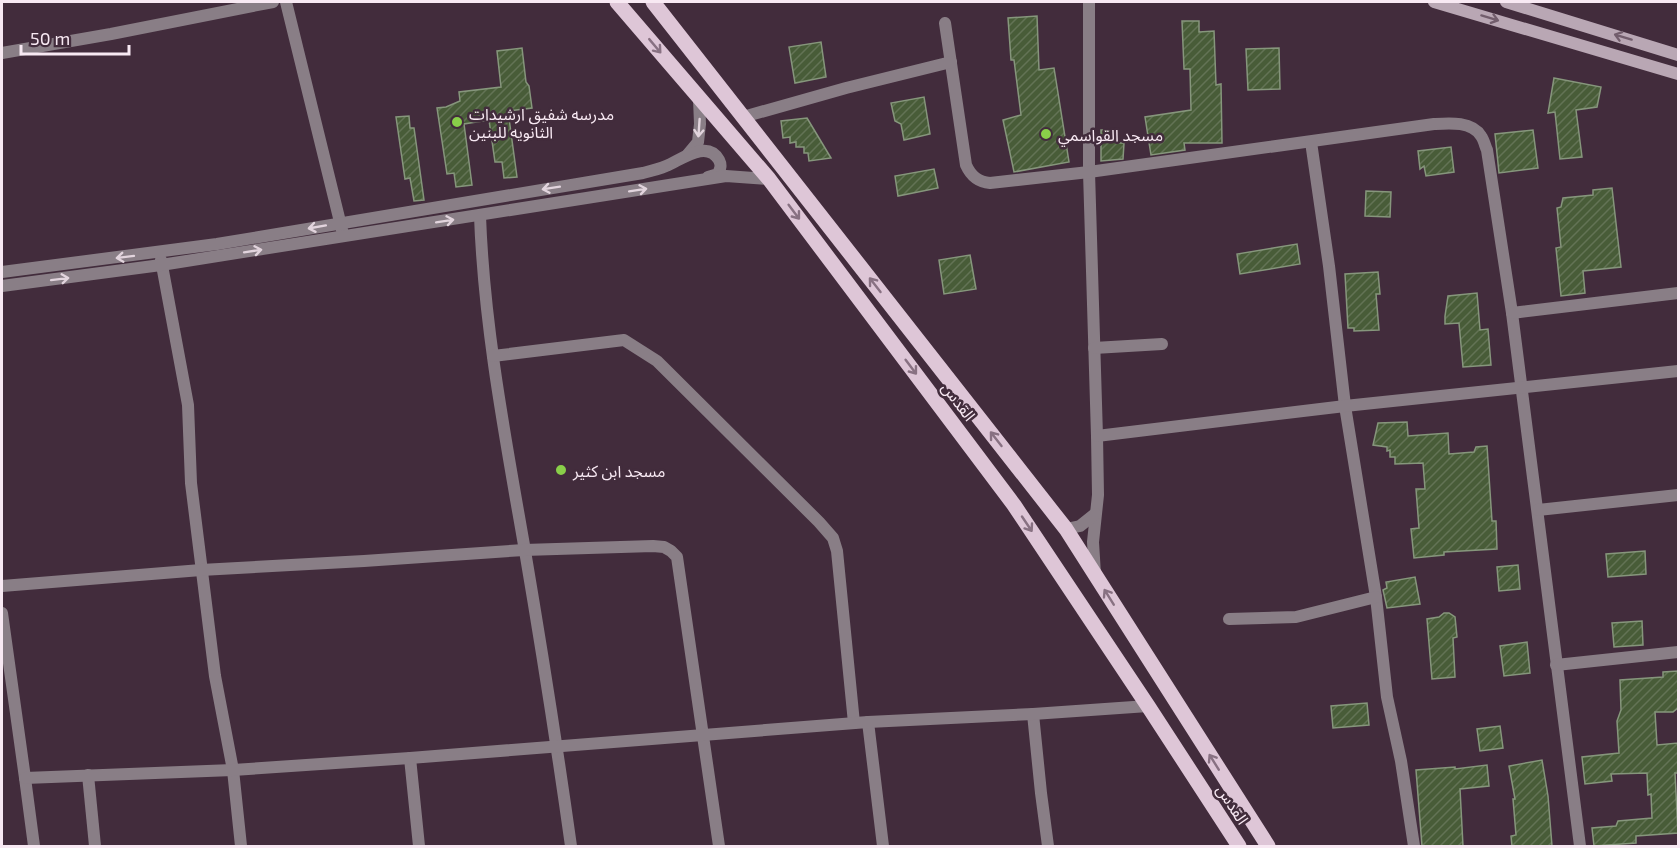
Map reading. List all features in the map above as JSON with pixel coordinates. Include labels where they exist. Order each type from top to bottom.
[{"type":"main road","name":"القدس","points":[[617,2],[769,179],[1014,505],[1239,846]]},
{"type":"main road","name":"القدس","points":[[653,2],[1066,529],[1268,846]]},
{"type":"main road","points":[[1434,2],[1678,74]]},
{"type":"main road","points":[[1506,2],[1678,55]]},
{"type":"street","points":[[2,53],[273,2]]},
{"type":"street","points":[[286,2],[344,237]]},
{"type":"street","points":[[1089,2],[1089,172],[1098,436],[1098,495],[1093,542],[1095,575]]},
{"type":"street","points":[[945,23],[966,165],[970,173],[982,182],[1089,172],[1434,124],[1463,124],[1474,128],[1481,135],[1487,150],[1512,313],[1580,846]]},
{"type":"street","points":[[743,117],[951,62]]},
{"type":"street","points":[[688,154],[698,142],[699,99]]},
{"type":"street","points":[[1311,142],[1329,267],[1345,406],[1376,597],[1387,697],[1401,761],[1414,846]]},
{"type":"street","points":[[2,272],[161,252],[643,172],[660,168],[688,154],[703,151],[714,154],[721,165],[718,174],[702,180]]},
{"type":"street","points":[[2,286],[161,265],[726,176],[769,179]]},
{"type":"street","points":[[480,216],[484,284],[493,356],[558,747],[571,846]]},
{"type":"street","points":[[161,252],[161,265],[188,405],[190,483],[215,676],[233,770],[241,846]]},
{"type":"street","points":[[1512,313],[1678,293]]},
{"type":"street","points":[[493,356],[624,340],[657,361],[819,522],[833,538],[837,551],[854,723]]},
{"type":"street","points":[[1094,348],[1162,344]]},
{"type":"street","points":[[1098,436],[1345,406],[1678,371]]},
{"type":"street","points":[[1538,510],[1678,495]]},
{"type":"street","points":[[1066,529],[1080,526],[1095,514]]},
{"type":"street","points":[[2,586],[201,570],[524,550],[664,547],[677,557],[719,846]]},
{"type":"street","points":[[1229,620],[1296,617],[1376,597]]},
{"type":"street","points":[[2,613],[34,846]]},
{"type":"street","points":[[1556,665],[1678,652]]},
{"type":"street","points":[[26,778],[233,770],[868,722],[1148,706]]},
{"type":"street","points":[[1033,714],[1048,846]]},
{"type":"street","points":[[868,722],[883,846]]},
{"type":"street","points":[[410,758],[419,846]]},
{"type":"street","points":[[88,775],[95,846]]},
{"type":"building","points":[[1037,16],[1039,70],[1054,68],[1069,162],[1014,172],[1003,120],[1021,115],[1014,60],[1011,60],[1008,18]]},
{"type":"building","points":[[1182,21],[1199,21],[1199,32],[1214,31],[1216,85],[1221,84],[1222,143],[1184,143],[1185,150],[1151,155],[1145,117],[1191,110],[1190,69],[1184,69]]},
{"type":"building","points":[[821,42],[826,77],[795,83],[789,47]]},
{"type":"building","name":"مدرسه شفيق ارشيدات الثانويه للبنين","points":[[522,48],[532,108],[508,111],[517,177],[504,178],[502,162],[495,162],[489,120],[464,124],[472,185],[456,187],[454,173],[447,174],[437,108],[460,101],[459,92],[501,87],[497,51]]},
{"type":"building","points":[[1279,48],[1280,89],[1248,90],[1246,49]]},
{"type":"building","points":[[1554,78],[1601,87],[1597,107],[1576,110],[1582,157],[1560,159],[1555,112],[1548,113]]},
{"type":"building","points":[[924,97],[930,134],[904,140],[901,124],[895,121],[891,103]]},
{"type":"building","points":[[409,116],[410,128],[414,128],[424,200],[414,201],[410,178],[405,179],[396,117]]},
{"type":"building","points":[[807,118],[831,158],[809,161],[808,153],[804,153],[804,147],[796,147],[796,142],[790,143],[790,137],[783,138],[781,121]]},
{"type":"building","points":[[1101,130],[1118,130],[1118,143],[1124,143],[1123,159],[1101,161]]},
{"type":"building","points":[[1533,130],[1538,168],[1499,173],[1495,134]]},
{"type":"building","points":[[1451,147],[1454,172],[1426,176],[1424,166],[1420,169],[1418,151]]},
{"type":"building","points":[[934,169],[938,188],[898,196],[895,176]]},
{"type":"building","points":[[1612,188],[1621,267],[1583,271],[1585,293],[1561,296],[1556,248],[1561,247],[1557,208],[1561,207],[1563,198],[1593,195],[1593,190]]},
{"type":"building","points":[[1366,191],[1391,192],[1390,217],[1365,216]]},
{"type":"building","points":[[1297,244],[1300,264],[1240,274],[1237,254]]},
{"type":"building","points":[[970,255],[976,289],[944,294],[939,260]]},
{"type":"building","points":[[1378,272],[1380,294],[1376,294],[1379,330],[1354,331],[1354,328],[1348,328],[1345,274]]},
{"type":"building","points":[[1477,293],[1480,330],[1488,329],[1491,365],[1463,367],[1459,323],[1445,324],[1448,296]]},
{"type":"building","points":[[1407,422],[1408,436],[1448,433],[1449,454],[1474,452],[1476,447],[1487,446],[1492,521],[1496,521],[1497,549],[1444,552],[1444,555],[1414,558],[1411,529],[1419,528],[1416,489],[1425,489],[1423,463],[1395,464],[1395,457],[1390,457],[1390,450],[1387,451],[1387,447],[1373,445],[1378,423]]},
{"type":"building","points":[[1645,551],[1646,574],[1608,577],[1606,554]]},
{"type":"building","points":[[1518,565],[1520,589],[1499,591],[1497,567]]},
{"type":"building","points":[[1415,577],[1420,604],[1387,608],[1383,590],[1387,588],[1386,582]]},
{"type":"building","points":[[1444,613],[1455,617],[1457,637],[1453,638],[1455,677],[1432,679],[1427,619],[1439,617]]},
{"type":"building","points":[[1642,621],[1643,645],[1614,647],[1612,623]]},
{"type":"building","points":[[1527,642],[1530,673],[1504,676],[1500,646]]},
{"type":"building","points":[[1678,671],[1678,708],[1673,712],[1655,712],[1657,745],[1678,743],[1678,773],[1675,773],[1678,833],[1636,836],[1636,843],[1594,846],[1592,828],[1616,826],[1618,821],[1652,818],[1651,794],[1648,795],[1647,773],[1611,774],[1612,781],[1585,784],[1582,757],[1619,753],[1617,721],[1621,710],[1620,680],[1663,677],[1663,672]]},
{"type":"building","points":[[1367,703],[1369,725],[1333,728],[1331,706]]},
{"type":"building","points":[[1500,726],[1503,748],[1480,751],[1477,729]]},
{"type":"building","points":[[1542,760],[1548,796],[1552,846],[1512,846],[1511,836],[1516,835],[1513,799],[1515,799],[1509,766]]},
{"type":"building","points":[[1487,765],[1489,786],[1460,789],[1463,846],[1422,846],[1416,770]]},
{"type":"place","name":"مدرسه شفيق ارشيدات الثانويه للبنين","points":[[457,122]]},
{"type":"place","name":"مسجد القواسمي","points":[[1046,134]]},
{"type":"place","name":"مسجد ابن كثير","points":[[561,470]]}]
